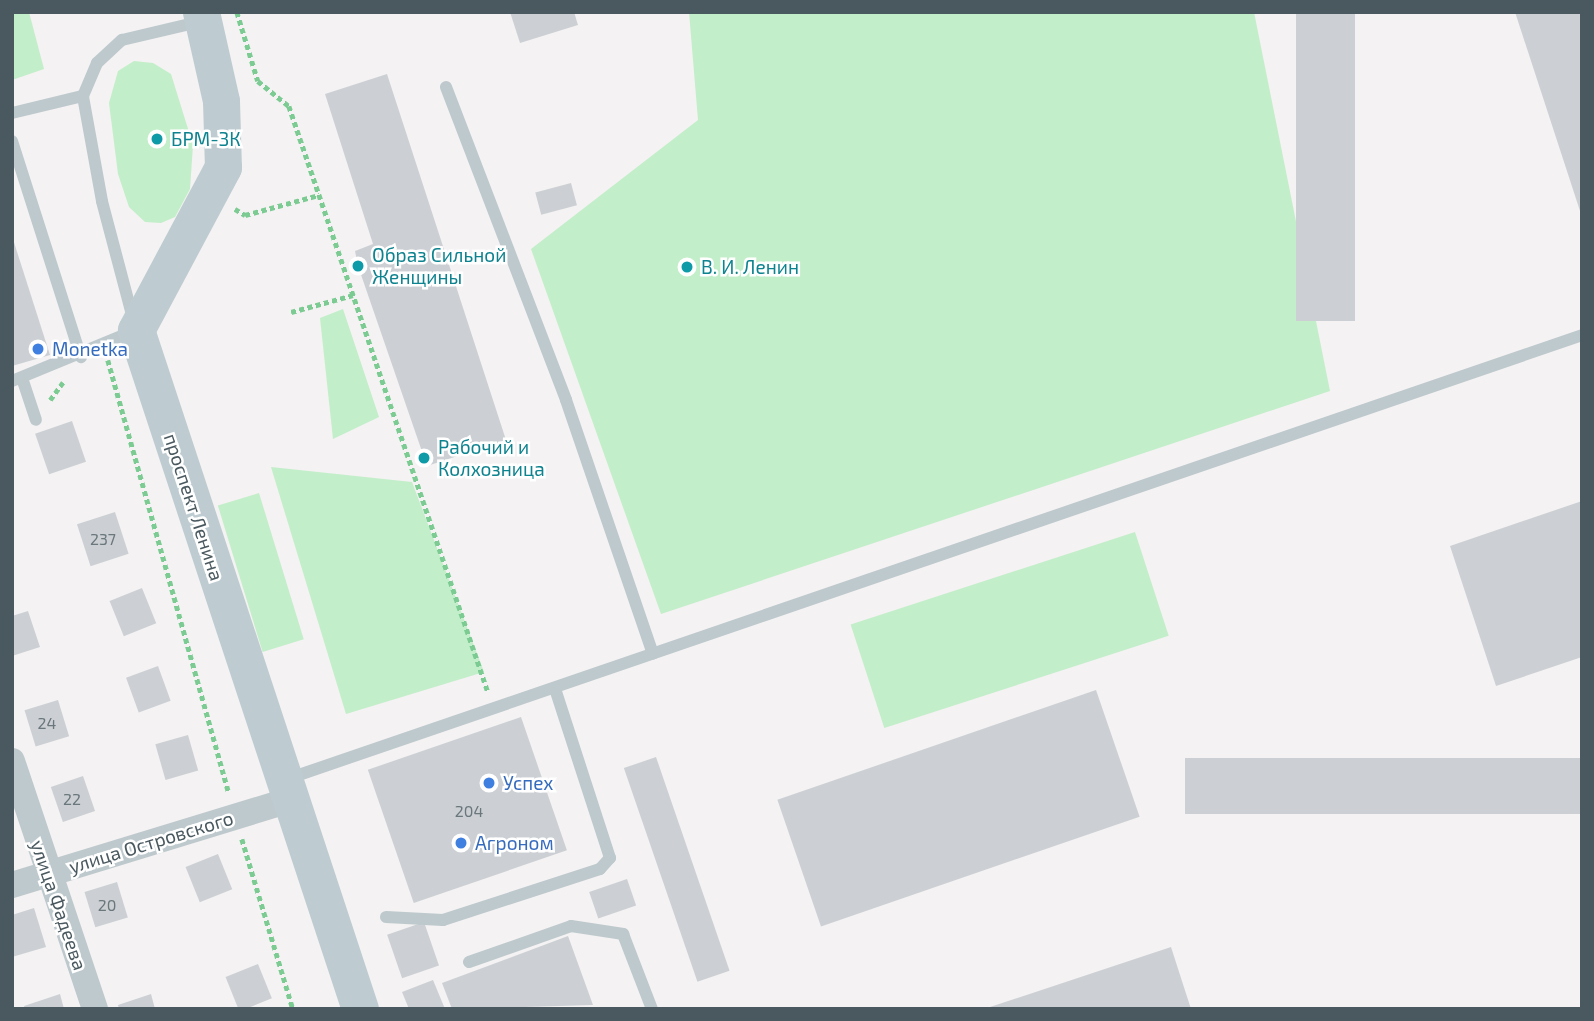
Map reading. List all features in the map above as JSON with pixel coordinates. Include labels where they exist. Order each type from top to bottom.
[{"type":"street","points":[[136,331],[210,196],[223,167],[221,101],[202,17]]},
{"type":"street","name":"проспект Ленина","points":[[136,331],[360,1009]]},
{"type":"street","name":"улица Фадеева","points":[[12,761],[94,1009]]},
{"type":"street","name":"улица Островского","points":[[12,885],[236,817],[287,790]]},
{"type":"lane","points":[[36,420],[17,380],[80,357],[136,331],[102,201],[83,96],[97,63],[122,40],[202,17]]},
{"type":"lane","points":[[446,87],[566,400],[653,654]]},
{"type":"lane","points":[[12,113],[83,96]]},
{"type":"lane","points":[[12,141],[80,357]]},
{"type":"lane","points":[[287,790],[494,709],[1582,335]]},
{"type":"lane","points":[[386,917],[443,920],[600,869],[610,858],[555,689]]},
{"type":"lane","points":[[469,962],[571,926],[623,934],[652,1009]]},
{"type":"path","points":[[237,12],[258,81],[289,106],[494,709]]},
{"type":"path","points":[[210,196],[245,215],[319,195]]},
{"type":"path","points":[[291,312],[353,295]]},
{"type":"path","points":[[103,347],[293,1009]]},
{"type":"path","points":[[36,420],[80,357]]},
{"type":"green space","points":[[12,12],[29,12],[44,69],[12,80]]},
{"type":"green space","points":[[689,12],[1254,12],[1330,391],[661,614],[531,249],[698,120]]},
{"type":"green space","points":[[134,61],[153,63],[171,74],[193,145],[190,189],[175,217],[161,223],[145,222],[129,207],[118,174],[109,103],[118,71]]},
{"type":"green space","points":[[343,309],[379,417],[333,439],[320,318]]},
{"type":"green space","points":[[271,467],[412,482],[484,672],[346,714]]},
{"type":"green space","points":[[259,493],[304,639],[263,652],[218,506]]},
{"type":"green space","points":[[1135,532],[1169,636],[884,728],[851,624]]},
{"type":"building","points":[[510,12],[574,12],[578,25],[520,43]]},
{"type":"building","points":[[1296,12],[1355,12],[1355,321],[1296,321]]},
{"type":"building","points":[[1515,12],[1582,12],[1582,214],[1581,214]]},
{"type":"building","points":[[387,74],[506,440],[427,466],[358,266],[355,251],[373,244],[325,94]]},
{"type":"building","points":[[571,183],[577,205],[541,215],[535,193]]},
{"type":"building","points":[[12,236],[50,355],[12,366]]},
{"type":"building","points":[[72,421],[86,462],[49,474],[35,434]]},
{"type":"building","points":[[1582,501],[1582,657],[1496,686],[1450,546]]},
{"type":"building","points":[[115,512],[129,554],[91,566],[77,524]]},
{"type":"building","points":[[142,588],[156,623],[124,636],[110,601]]},
{"type":"building","points":[[28,611],[40,647],[12,656],[12,616]]},
{"type":"building","points":[[158,666],[171,701],[139,712],[126,678]]},
{"type":"building","points":[[1096,690],[1140,817],[821,926],[777,800]]},
{"type":"building","points":[[58,700],[69,736],[36,747],[25,710]]},
{"type":"building","points":[[521,717],[567,850],[414,903],[368,770]]},
{"type":"building","points":[[188,735],[198,771],[166,780],[155,744]]},
{"type":"building","points":[[656,757],[730,971],[697,982],[624,768]]},
{"type":"building","points":[[1185,758],[1582,758],[1582,814],[1185,814]]},
{"type":"building","points":[[83,776],[95,811],[63,822],[51,787]]},
{"type":"building","points":[[218,854],[232,889],[200,902],[186,867]]},
{"type":"building","points":[[627,879],[636,905],[598,918],[589,892]]},
{"type":"building","points":[[117,882],[128,917],[95,927],[84,892]]},
{"type":"building","points":[[34,908],[46,947],[12,957],[12,915]]},
{"type":"building","points":[[424,922],[439,965],[402,978],[387,935]]},
{"type":"building","points":[[568,936],[593,1005],[452,1009],[442,983]]},
{"type":"building","points":[[1171,947],[1191,1009],[987,1009],[987,1008]]},
{"type":"building","points":[[258,964],[272,998],[245,1009],[238,1009],[226,977]]},
{"type":"building","points":[[433,980],[445,1009],[409,1009],[402,992]]},
{"type":"building","points":[[60,994],[64,1009],[25,1009],[24,1006]]},
{"type":"building","points":[[151,994],[155,1009],[119,1009],[118,1005]]},
{"type":"place","name":"БРМ-ЗК","points":[[157,139]]},
{"type":"place","name":"Образ Сильной Женщины","points":[[358,266]]},
{"type":"place","name":"В. И. Ленин","points":[[687,267]]},
{"type":"place","name":"Monetka","points":[[38,349]]},
{"type":"place","name":"Рабочий и Колхозница","points":[[424,458]]},
{"type":"place","name":"Успех","points":[[489,783]]},
{"type":"place","name":"Агроном","points":[[461,843]]}]
